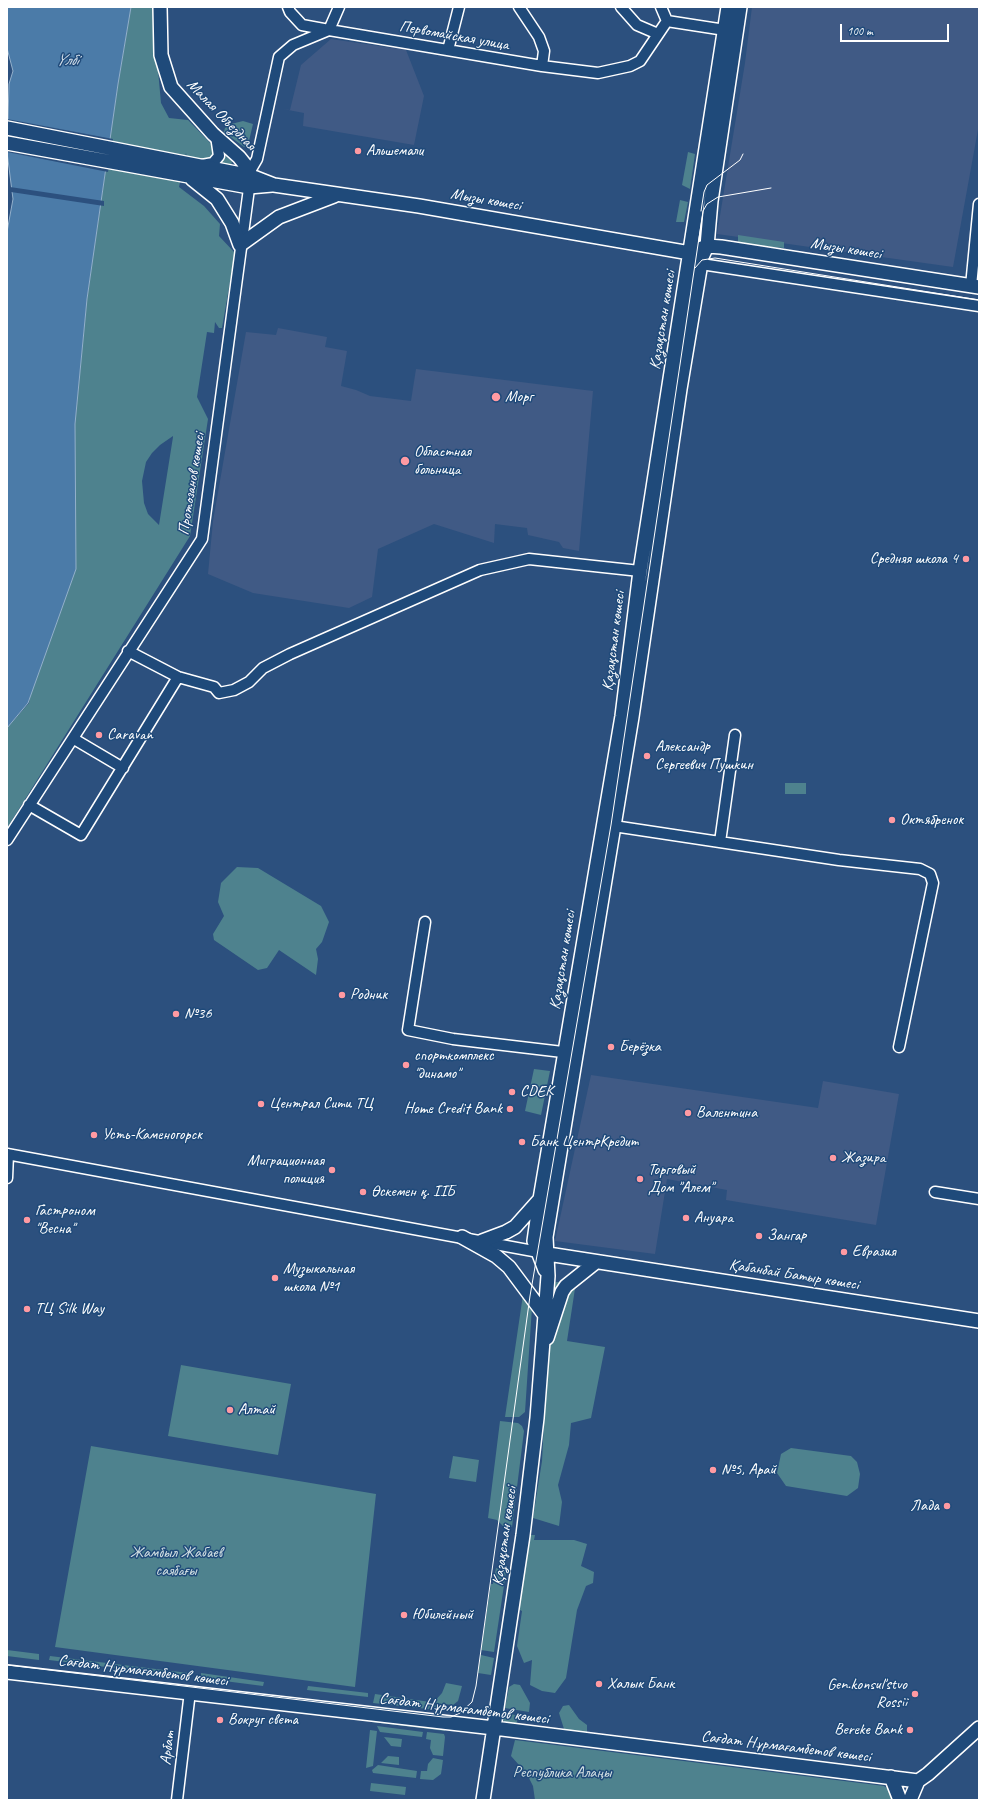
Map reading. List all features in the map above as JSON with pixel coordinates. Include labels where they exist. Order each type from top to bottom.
[{"type":"main road","name":"Малая Объездная","points":[[160,7],[161,55],[171,87],[216,136],[239,157],[250,178]]},
{"type":"main road","name":"Қазақстан көшесі","points":[[728,7],[730,34]]},
{"type":"main road","name":"Қазақстан көшесі","points":[[483,1800],[524,1528],[537,1418],[548,1276],[543,1253],[571,1054],[608,825],[654,573],[690,253],[714,137],[730,34],[740,7]]},
{"type":"main road","points":[[7,128],[196,165],[250,178]]},
{"type":"main road","name":"Қазақстан көшесі","points":[[608,825],[640,571],[675,388],[701,264],[707,246],[714,137]]},
{"type":"main road","points":[[7,143],[190,177],[250,178]]},
{"type":"main road","points":[[190,177],[217,199],[232,223],[240,245],[279,217],[337,195]]},
{"type":"main road","name":"Мызы көшесі","points":[[250,178],[274,185],[419,206],[690,253]]},
{"type":"main road","points":[[687,275],[681,261],[670,249],[682,244],[694,232]]},
{"type":"main road","points":[[690,253],[707,246]]},
{"type":"main road","name":"Мызы көшесі","points":[[707,246],[975,286]]},
{"type":"main road","points":[[640,571],[654,573]]},
{"type":"main road","name":"Қазақстан көшесі","points":[[543,1253],[534,1241],[540,1199],[571,1054]]},
{"type":"main road","points":[[482,1241],[515,1227],[540,1199]]},
{"type":"main road","points":[[462,1237],[496,1256],[509,1267],[544,1314]]},
{"type":"main road","name":"Қабанбай Батыр көшесі","points":[[543,1253],[979,1321]]},
{"type":"main road","points":[[542,1346],[549,1333],[562,1292],[566,1286],[600,1263]]},
{"type":"main road","name":"Сағдат Нұрмағамбетов көшесі","points":[[7,1672],[494,1728],[918,1781]]},
{"type":"main road","points":[[910,1800],[918,1781],[928,1774],[979,1728]]},
{"type":"main road","points":[[891,1777],[900,1800]]},
{"type":"street","name":"Первомайская улица","points":[[288,7],[290,12],[302,25],[542,66],[598,73],[630,66],[640,61],[667,20]]},
{"type":"street","points":[[250,178],[257,159],[279,58],[294,45],[329,30],[339,7]]},
{"type":"street","points":[[448,50],[459,7]]},
{"type":"street","points":[[519,7],[539,37],[544,51],[542,66]]},
{"type":"street","points":[[621,7],[637,25],[658,34]]},
{"type":"street","points":[[661,7],[667,20],[730,34]]},
{"type":"street","points":[[196,165],[213,163],[219,156],[216,136]]},
{"type":"street","name":"Протозанов көшесі","points":[[7,840],[74,738],[128,651],[202,539],[250,178]]},
{"type":"street","points":[[975,286],[979,204]]},
{"type":"street","points":[[701,264],[979,306]]},
{"type":"street","points":[[128,651],[178,677],[214,687],[219,693],[234,690],[249,682],[263,668],[283,658],[480,570],[529,559],[640,571]]},
{"type":"street","points":[[29,805],[81,835],[178,677]]},
{"type":"street","points":[[720,842],[735,735]]},
{"type":"street","points":[[74,738],[123,768]]},
{"type":"street","points":[[608,825],[871,864],[920,869],[930,874],[933,883],[898,1047]]},
{"type":"street","points":[[425,922],[408,1030],[453,1039],[571,1054]]},
{"type":"street","points":[[7,1178],[8,1154],[543,1253]]},
{"type":"street","points":[[935,1192],[979,1199]]},
{"type":"street","name":"Арбат","points":[[176,1800],[189,1700]]},
{"type":"shaded area","points":[[752,7],[979,7],[979,124],[953,267],[717,234],[745,63]]},
{"type":"shaded area","name":"Альшемали","points":[[331,39],[406,50],[424,96],[414,145],[303,126],[304,113],[283,109],[290,110],[301,65]]},
{"type":"shaded area","name":"Областная больница","points":[[278,328],[327,337],[325,347],[347,351],[341,386],[370,396],[411,401],[416,369],[593,391],[579,551],[563,548],[559,542],[528,535],[527,528],[495,524],[494,543],[434,524],[378,549],[372,597],[349,608],[253,593],[208,574],[213,521],[246,332],[276,335]]},
{"type":"shaded area","points":[[591,1075],[818,1108],[823,1081],[899,1094],[876,1225],[726,1200],[727,1190],[667,1179],[655,1254],[555,1241]]},
{"type":"green space","points":[[131,7],[155,7],[155,37],[161,103],[169,118],[188,120],[219,152],[232,161],[231,167],[187,158],[186,153],[179,187],[204,206],[220,224],[219,236],[235,253],[222,328],[219,328],[215,322],[214,333],[207,332],[197,397],[208,419],[190,536],[7,828],[7,728],[29,703],[75,424],[87,299],[118,84]],"holes":[[[173,436],[159,525],[148,514],[144,503],[142,481],[146,462],[152,453]]]},
{"type":"green space","points":[[243,121],[253,124],[248,145],[244,147],[224,132],[225,128],[231,124]]},
{"type":"green space","points":[[688,152],[695,154],[690,189],[682,185]]},
{"type":"green space","points":[[680,200],[688,202],[684,222],[676,222]]},
{"type":"green space","points":[[738,235],[784,242],[784,248],[749,245],[738,242]]},
{"type":"green space","points":[[785,783],[806,783],[806,794],[785,794]]},
{"type":"green space","points":[[237,867],[258,868],[321,906],[329,922],[322,942],[316,949],[318,959],[316,975],[279,950],[267,968],[258,970],[214,940],[213,934],[224,916],[218,902],[221,883]]},
{"type":"green space","points":[[534,1069],[550,1071],[541,1115],[525,1111]]},
{"type":"green space","points":[[556,1282],[576,1282],[567,1341],[605,1347],[591,1418],[571,1423],[569,1445],[558,1485],[562,1502],[559,1526],[533,1518],[542,1461],[551,1287]]},
{"type":"green space","points":[[524,1288],[532,1307],[525,1412],[519,1417],[505,1417]]},
{"type":"green space","name":"Алтай","points":[[181,1365],[291,1384],[278,1455],[168,1436]]},
{"type":"green space","points":[[500,1421],[518,1423],[522,1426],[524,1431],[512,1527],[503,1526],[497,1520],[488,1518]]},
{"type":"green space","name":"Жамбыл Жабаев саябағы","points":[[91,1446],[376,1494],[355,1687],[55,1647]]},
{"type":"green space","points":[[791,1448],[851,1456],[857,1462],[860,1474],[858,1488],[847,1496],[786,1486],[777,1473],[781,1454]]},
{"type":"green space","points":[[453,1456],[479,1460],[476,1482],[449,1478]]},
{"type":"green space","points":[[528,1535],[535,1535],[534,1540],[574,1540],[587,1544],[581,1566],[594,1572],[593,1583],[586,1586],[577,1610],[566,1678],[555,1693],[542,1691],[530,1685],[532,1660],[524,1663],[517,1646],[522,1611],[518,1609]]},
{"type":"green space","points":[[496,1568],[506,1572],[494,1652],[481,1650],[491,1584],[493,1584]]},
{"type":"green space","points":[[7,1650],[39,1654],[39,1660],[7,1656]]},
{"type":"green space","points":[[481,1655],[494,1658],[491,1675],[478,1673]]},
{"type":"green space","points":[[50,1656],[188,1673],[187,1677],[49,1660]]},
{"type":"green space","points":[[201,1673],[264,1682],[263,1686],[201,1678]]},
{"type":"green space","points":[[446,1683],[462,1686],[458,1701],[453,1705],[433,1703],[442,1693]]},
{"type":"green space","points":[[514,1684],[520,1685],[530,1703],[529,1712],[505,1708],[509,1687]]},
{"type":"green space","points":[[308,1686],[368,1693],[368,1697],[307,1690]]},
{"type":"green space","points":[[375,1694],[430,1702],[437,1706],[437,1710],[373,1703]]},
{"type":"green space","points":[[569,1705],[579,1719],[587,1725],[587,1735],[569,1733],[564,1729],[559,1713],[563,1706]]},
{"type":"green space","points":[[504,1712],[518,1716],[516,1726],[506,1724],[503,1720]]},
{"type":"green space","points":[[373,1717],[445,1725],[445,1731],[372,1722]]},
{"type":"green space","points":[[377,1726],[423,1732],[422,1737],[380,1732]]},
{"type":"green space","points":[[370,1730],[377,1731],[373,1766],[366,1768]]},
{"type":"green space","points":[[427,1732],[444,1734],[443,1756],[433,1755],[430,1748],[431,1740],[426,1739]]},
{"type":"green space","points":[[384,1737],[402,1739],[401,1747],[391,1746]]},
{"type":"green space","name":"Республика Алаңы","points":[[515,1740],[884,1786],[893,1793],[893,1800],[535,1800],[533,1786],[527,1774],[511,1756]]},
{"type":"green space","points":[[388,1756],[399,1757],[399,1765],[381,1763]]},
{"type":"green space","points":[[433,1758],[443,1760],[441,1774],[433,1780],[420,1779],[421,1771],[427,1771],[428,1764]]},
{"type":"green space","points":[[378,1765],[417,1771],[416,1778],[373,1773],[372,1770]]},
{"type":"green space","points":[[371,1783],[406,1787],[405,1795],[370,1791]]},
{"type":"water","name":"Үлбі","points":[[7,7],[131,7],[118,84],[87,299],[75,424],[76,569],[28,703],[7,728],[7,232],[13,199],[7,152],[9,84],[13,71],[7,48]]},
{"type":"pier","points":[[7,119],[113,139],[108,172],[7,152]]},
{"type":"pier","points":[[10,187],[104,201],[104,206],[11,192]]},
{"type":"tram line","points":[[701,211],[704,192],[707,185],[740,160],[743,154]]},
{"type":"tram line","points":[[7,1665],[443,1717],[451,1717],[460,1713],[472,1702],[476,1686],[530,1296],[611,825],[703,211],[707,204],[718,197],[771,188]]},
{"type":"tram line","points":[[695,268],[702,260],[715,258],[979,300]]},
{"type":"place","name":"Альшемали","points":[[358,151]]},
{"type":"place","name":"Морг","points":[[496,397]]},
{"type":"place","name":"Областная больница","points":[[405,461]]},
{"type":"place","name":"Средняя школа 4","points":[[966,559]]},
{"type":"place","name":"Caravan","points":[[99,735]]},
{"type":"place","name":"Александр Сергеевич Пушкин","points":[[647,756]]},
{"type":"place","name":"Октябренок","points":[[892,820]]},
{"type":"place","name":"Родник","points":[[342,995]]},
{"type":"place","name":"№36","points":[[176,1014]]},
{"type":"place","name":"Берёзка","points":[[611,1047]]},
{"type":"place","name":"спорткомплекс \"динамо\"","points":[[406,1065]]},
{"type":"place","name":"CDEK","points":[[512,1092]]},
{"type":"place","name":"Централ Сити ТЦ","points":[[261,1104]]},
{"type":"place","name":"Home Credit Bank","points":[[510,1109]]},
{"type":"place","name":"Валентина","points":[[688,1113]]},
{"type":"place","name":"Усть-Каменогорск","points":[[94,1135]]},
{"type":"place","name":"Банк ЦентрКредит","points":[[522,1142]]},
{"type":"place","name":"Жазира","points":[[833,1158]]},
{"type":"place","name":"Миграционная полиция","points":[[332,1170]]},
{"type":"place","name":"Торговый Дом \"Алем\"","points":[[640,1179]]},
{"type":"place","name":"Өскемен қ. ІІБ","points":[[363,1192]]},
{"type":"place","name":"Ануара","points":[[686,1218]]},
{"type":"place","name":"Гастроном \"Весна\"","points":[[27,1220]]},
{"type":"place","name":"Зангар","points":[[759,1236]]},
{"type":"place","name":"Евразия","points":[[844,1252]]},
{"type":"place","name":"Музыкальная школа №1","points":[[275,1278]]},
{"type":"place","name":"ТЦ Silk Way","points":[[27,1309]]},
{"type":"place","name":"Алтай","points":[[230,1410]]},
{"type":"place","name":"№5, Арай","points":[[713,1470]]},
{"type":"place","name":"Лада","points":[[947,1506]]},
{"type":"place","name":"Юбилейный","points":[[404,1615]]},
{"type":"place","name":"Халык Банк","points":[[599,1684]]},
{"type":"place","name":"Gen.konsul'stvo Rossii","points":[[915,1694]]},
{"type":"place","name":"Вокруг света","points":[[220,1720]]},
{"type":"place","name":"Bereke Bank","points":[[910,1730]]}]
